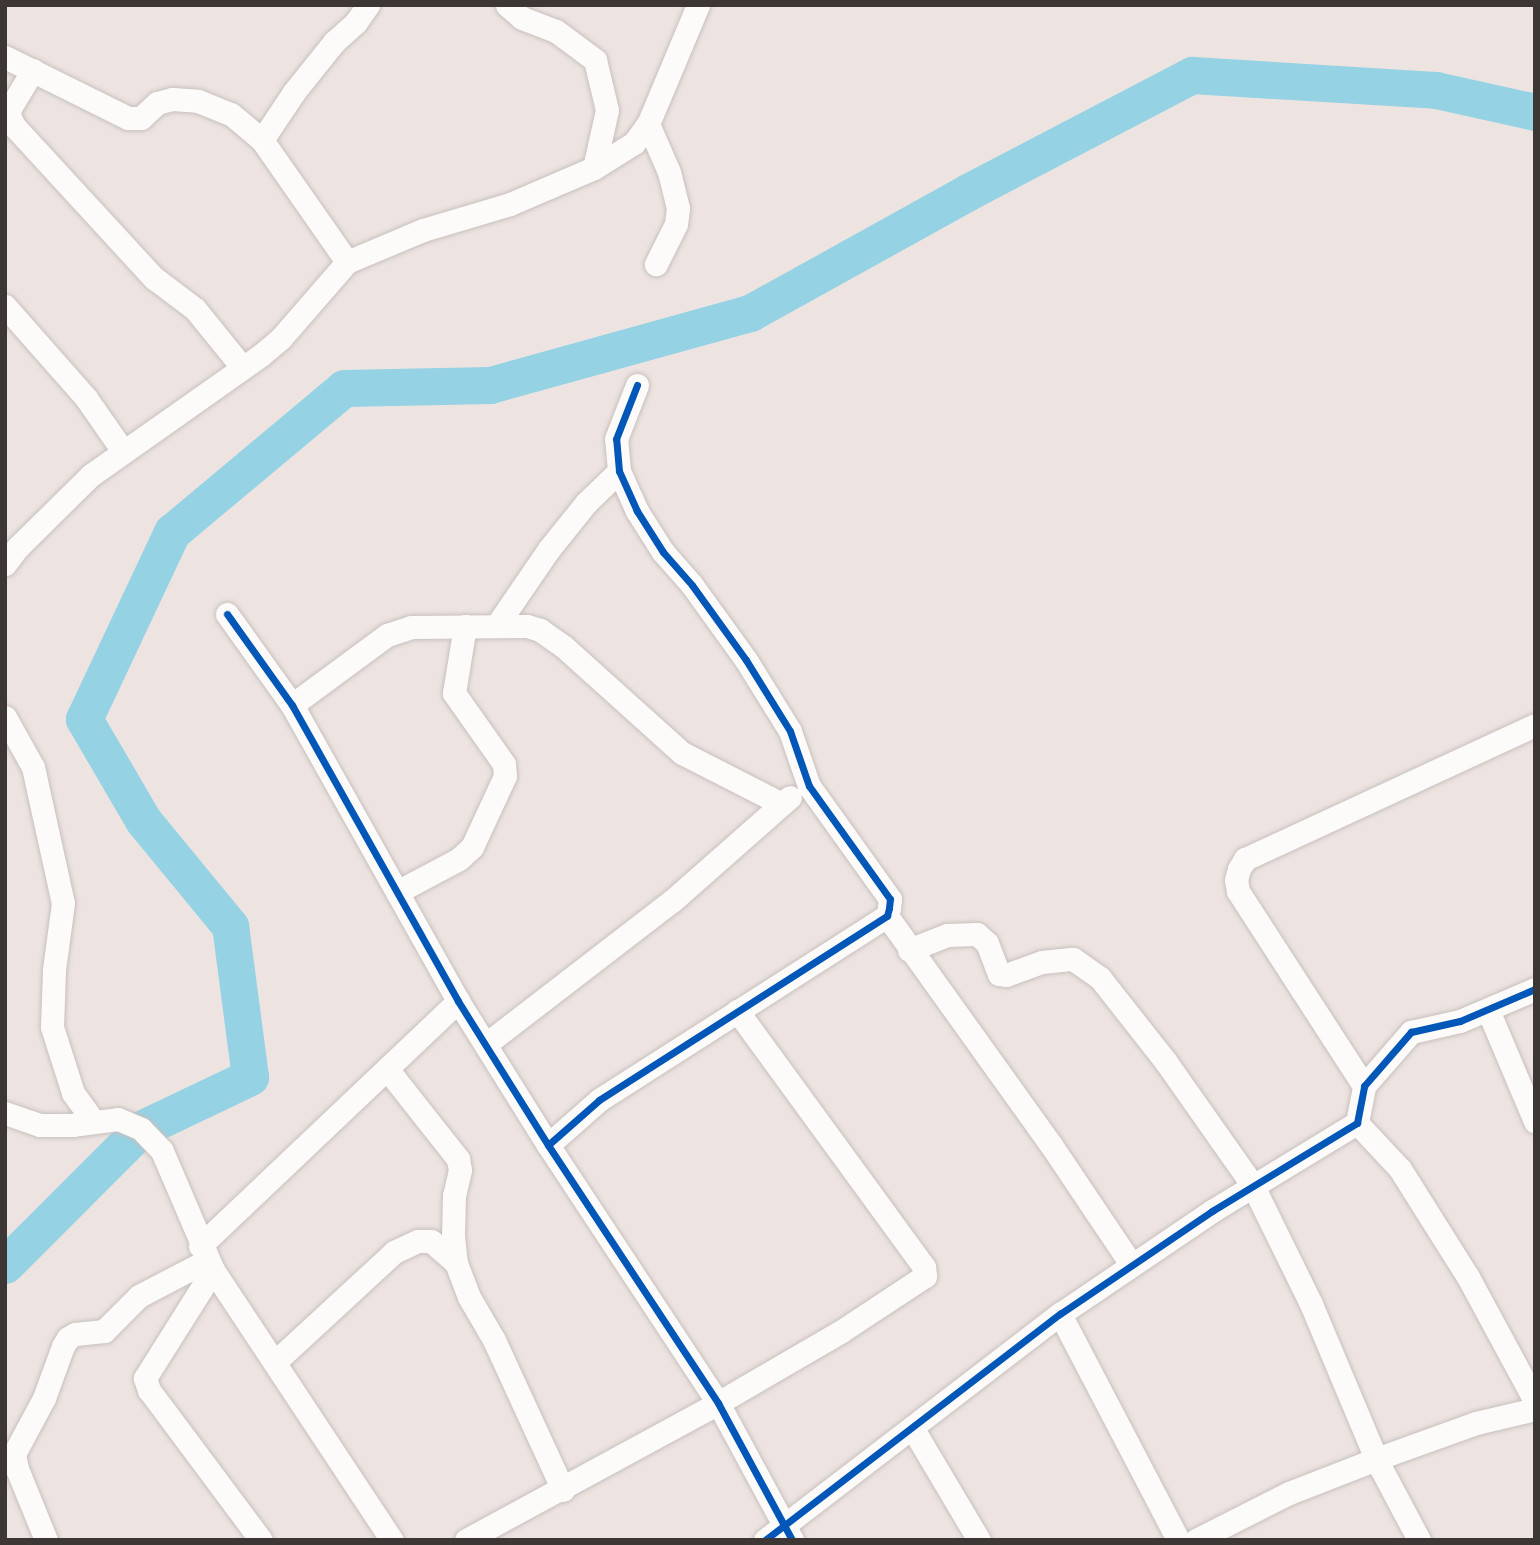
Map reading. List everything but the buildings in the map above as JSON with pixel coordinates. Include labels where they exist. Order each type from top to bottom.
[{"type":"street","points":[[262,140],[294,92],[368,5]]},
{"type":"street","points":[[507,5],[522,18],[556,31],[595,60],[607,110],[594,167]]},
{"type":"street","points":[[5,564],[18,547],[92,475],[281,338],[346,262],[423,230],[510,204],[594,167],[634,143],[648,124],[698,5]]},
{"type":"street","points":[[5,57],[128,118],[141,118],[157,103],[172,99],[198,101],[238,117],[262,140],[346,262]]},
{"type":"street","points":[[33,70],[10,108],[9,116],[14,126],[154,278],[195,309],[242,367]]},
{"type":"street","points":[[648,124],[669,172],[678,208],[676,224],[656,264]]},
{"type":"street","points":[[5,306],[86,398],[123,451]]},
{"type":"street","points":[[637,384],[616,439],[620,471],[637,511],[663,552],[746,660],[790,731],[809,786],[890,899],[887,916],[909,950],[1051,1145],[1131,1265]]},
{"type":"street","points":[[497,625],[549,549],[586,503],[620,471]]},
{"type":"street","points":[[227,614],[292,705],[458,1001],[548,1145],[718,1404],[789,1532]]},
{"type":"street","points":[[292,705],[387,635],[411,626],[497,625],[540,630],[563,646],[682,752],[780,803]]},
{"type":"street","points":[[397,892],[459,859],[472,847],[505,776],[504,764],[454,693],[465,626]]},
{"type":"street","points":[[5,717],[33,767],[63,903],[54,970],[52,1027],[73,1093],[93,1121]]},
{"type":"street","points":[[1364,1086],[1238,891],[1236,880],[1239,869],[1245,859],[1535,725]]},
{"type":"street","points":[[486,1044],[672,901],[780,803],[809,786]]},
{"type":"street","points":[[548,1145],[599,1100],[887,916]]},
{"type":"street","points":[[909,950],[947,935],[977,934],[987,943],[999,974],[1006,975],[1042,962],[1073,959],[1084,964],[1100,978],[1166,1062],[1253,1186],[1311,1304],[1376,1459],[1419,1540]]},
{"type":"street","points":[[765,1540],[789,1532],[968,1383],[1060,1314],[1253,1186],[1357,1123],[1364,1086],[1411,1032],[1460,1021],[1535,989]]},
{"type":"street","points":[[46,1540],[17,1469],[14,1454],[44,1398],[68,1338],[104,1331],[128,1305],[151,1289],[207,1259],[387,1069],[458,1001]]},
{"type":"street","points":[[1489,1010],[1535,1121]]},
{"type":"street","points":[[466,1540],[718,1404],[839,1332],[925,1276],[924,1267],[737,1011]]},
{"type":"street","points":[[387,1069],[458,1159],[460,1170],[454,1195],[453,1236],[456,1263],[469,1297],[494,1340],[563,1490]]},
{"type":"street","points":[[7,1116],[40,1125],[118,1119],[141,1129],[162,1151],[207,1259],[392,1540]]},
{"type":"street","points":[[1357,1123],[1400,1169],[1468,1277],[1535,1401]]},
{"type":"street","points":[[275,1362],[394,1252],[418,1241],[431,1241],[456,1263]]},
{"type":"street","points":[[207,1259],[196,1296],[145,1378],[149,1390],[261,1540]]},
{"type":"street","points":[[151,1289],[196,1296]]},
{"type":"street","points":[[1060,1314],[1178,1540]]},
{"type":"street","points":[[1196,1540],[1289,1493],[1376,1459],[1476,1423],[1535,1409]]},
{"type":"street","points":[[913,1429],[979,1540]]},
{"type":"waterway","points":[[5,1265],[141,1129],[250,1077],[230,926],[143,820],[84,719],[172,532],[344,388],[490,385],[750,313],[968,192],[1192,75],[1436,90],[1535,112]]},
{"type":"cycle path","points":[[548,1145],[599,1100],[887,916],[889,908],[890,899],[809,786],[790,731],[746,660],[692,585],[663,552],[637,511],[619,471],[616,439],[637,385]]},
{"type":"cycle path","points":[[227,614],[292,705],[458,1001],[548,1145],[718,1403],[792,1540]]},
{"type":"cycle path","points":[[765,1540],[1060,1314],[1212,1211],[1357,1123],[1364,1086],[1411,1032],[1460,1021],[1535,989]]}]
